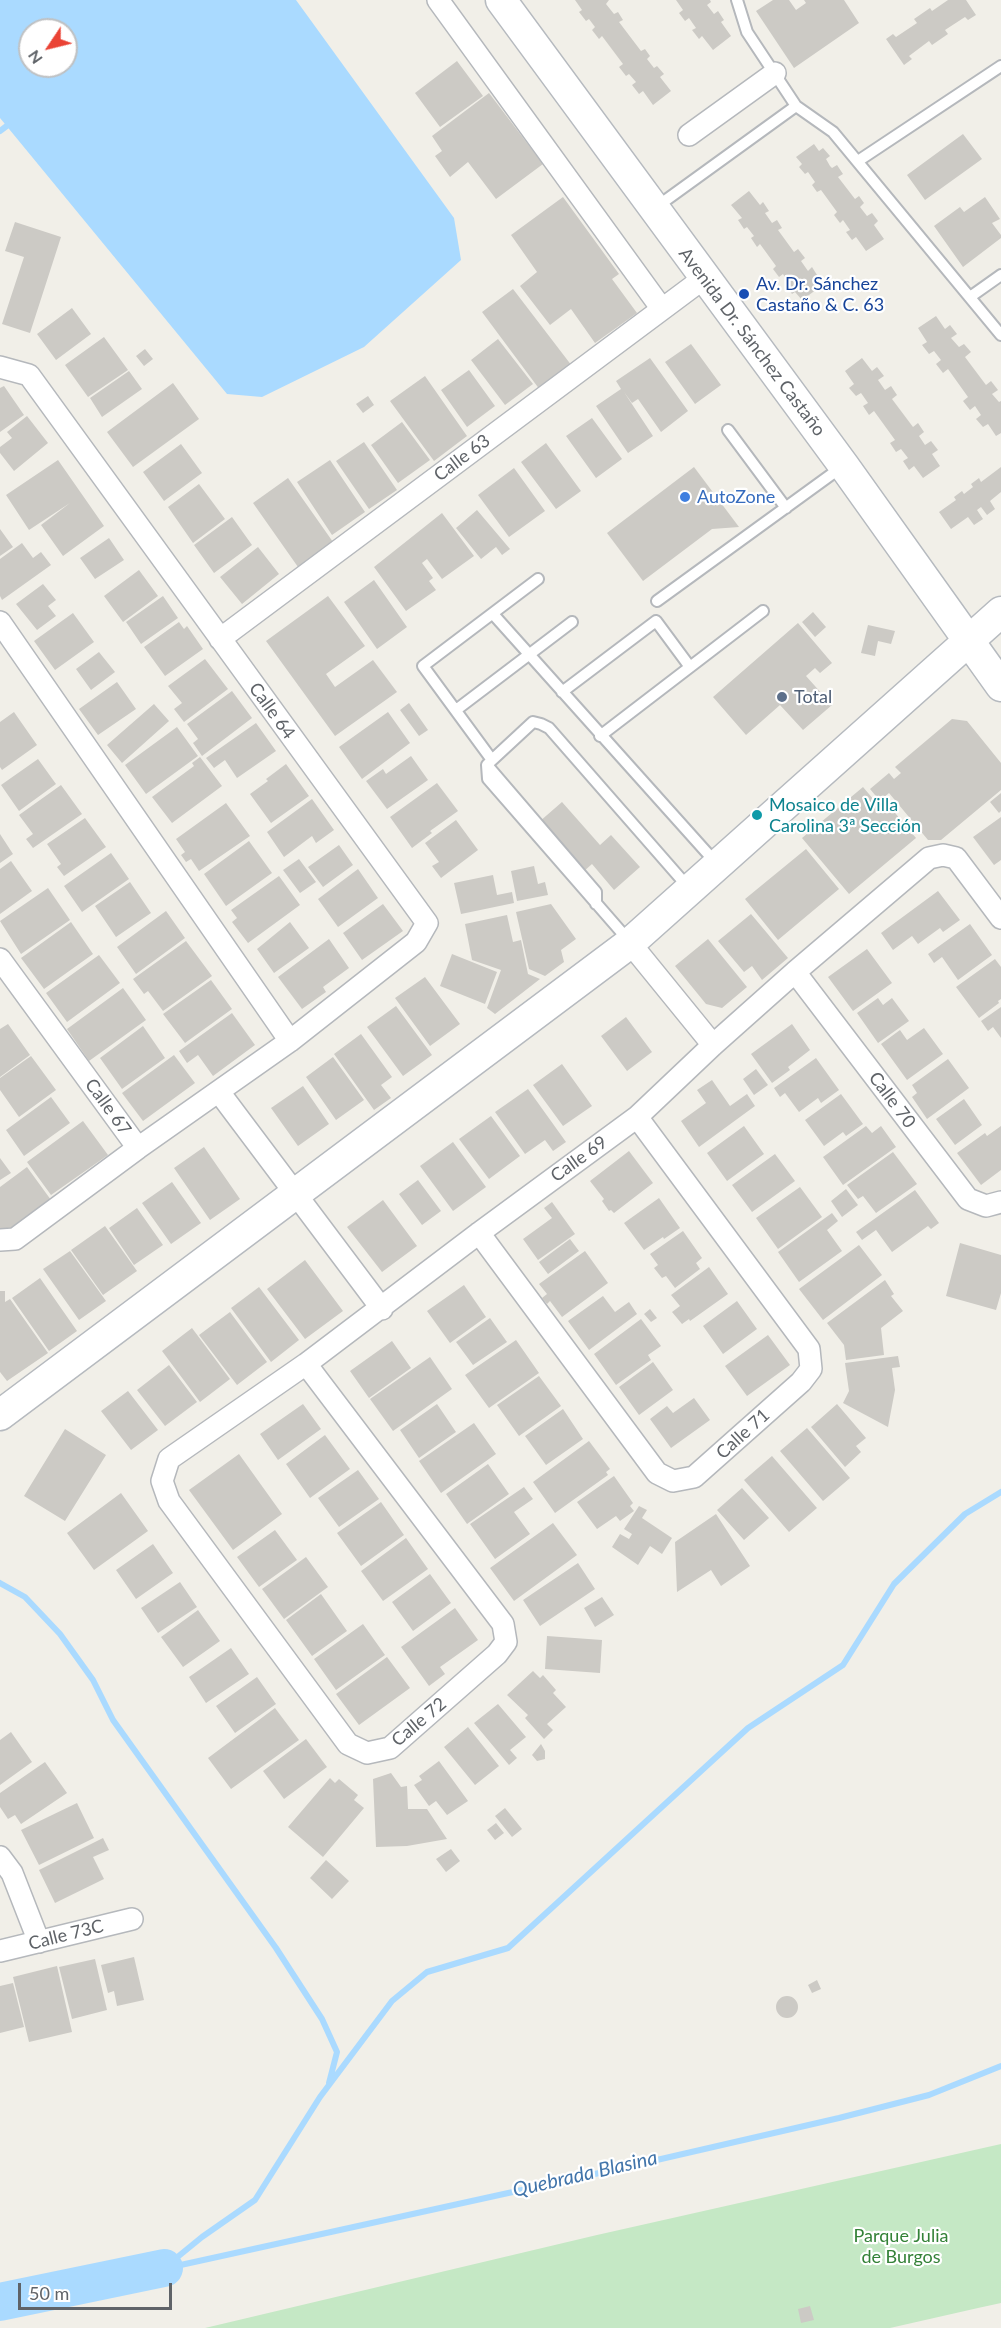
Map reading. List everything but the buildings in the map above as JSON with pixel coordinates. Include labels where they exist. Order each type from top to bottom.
[{"type":"street","points":[[438,0],[662,309]]},
{"type":"street","name":"Avenida Dr. Sánchez Castaño","points":[[501,0],[844,466],[1001,686]]},
{"type":"street","points":[[689,135],[775,73]]},
{"type":"street","name":"Calle 63","points":[[220,639],[704,278]]},
{"type":"street","name":"Calle 64","points":[[0,367],[29,375],[427,923],[416,942],[290,1041],[138,1148]]},
{"type":"street","points":[[0,1415],[630,943],[1001,612]]},
{"type":"street","points":[[0,622],[290,1041]]},
{"type":"street","name":"Calle 69","points":[[195,1440],[382,1309],[478,1233],[637,1117],[795,972],[929,858],[943,855],[956,858],[1001,918]]},
{"type":"street","points":[[630,943],[713,1045]]},
{"type":"street","name":"Calle 67","points":[[0,959],[138,1148],[15,1239],[0,1240]]},
{"type":"street","name":"Calle 70","points":[[795,972],[968,1199],[986,1206],[1001,1202]]},
{"type":"street","points":[[219,1092],[382,1309]]},
{"type":"street","name":"Calle 71","points":[[478,1233],[657,1473],[674,1481],[694,1477],[801,1382],[811,1369],[809,1350],[637,1117]]},
{"type":"street","name":"Calle 72","points":[[195,1440],[169,1459],[162,1481],[169,1501],[348,1744],[367,1753],[390,1748],[497,1654],[506,1642],[503,1624],[306,1364]]},
{"type":"street","points":[[0,1857],[12,1873],[39,1942]]},
{"type":"street","name":"Calle 73C","points":[[0,1951],[132,1919]]},
{"type":"lane","points":[[737,0],[747,32],[796,106],[833,132],[1001,335]]},
{"type":"lane","points":[[858,161],[1001,66]]},
{"type":"lane","points":[[654,209],[796,106]]},
{"type":"lane","points":[[970,297],[1001,275]]},
{"type":"lane","points":[[728,430],[786,508]]},
{"type":"lane","points":[[657,601],[844,466]]},
{"type":"lane","points":[[490,763],[423,666],[538,579]]},
{"type":"lane","points":[[600,736],[763,611]]},
{"type":"lane","points":[[493,614],[718,865]]},
{"type":"lane","points":[[562,692],[656,621],[690,667]]},
{"type":"lane","points":[[456,711],[572,622]]},
{"type":"lane","points":[[630,943],[488,779],[490,763],[533,723],[541,723],[549,728],[690,890]]},
{"type":"green space","name":"Parque Julia de Burgos","points":[[1001,2144],[1001,2303],[890,2328],[205,2328],[597,2235]]},
{"type":"water","points":[[0,0],[296,0],[454,218],[461,260],[364,347],[262,397],[227,394],[0,118]]},
{"type":"waterway","points":[[0,131],[8,125]]},
{"type":"waterway","points":[[164,2268],[202,2237],[255,2200],[320,2097],[392,2001],[427,1972],[508,1948],[748,1728],[843,1665],[894,1584],[965,1514],[1001,1492]]},
{"type":"waterway","points":[[0,1583],[25,1597],[60,1634],[93,1680],[113,1720],[276,1948],[322,2019],[337,2052],[329,2083]]},
{"type":"waterway","name":"Quebrada Blasina","points":[[167,2268],[839,2118],[929,2095],[1001,2066]]},
{"type":"waterway","points":[[0,2302],[164,2268]]},
{"type":"place","name":"Av. Dr. Sánchez Castaño & C. 63","points":[[744,294]]},
{"type":"place","name":"AutoZone","points":[[685,497]]},
{"type":"place","name":"Total","points":[[782,697]]},
{"type":"place","name":"Mosaico de Villa Carolina 3ª Sección","points":[[757,815]]}]
